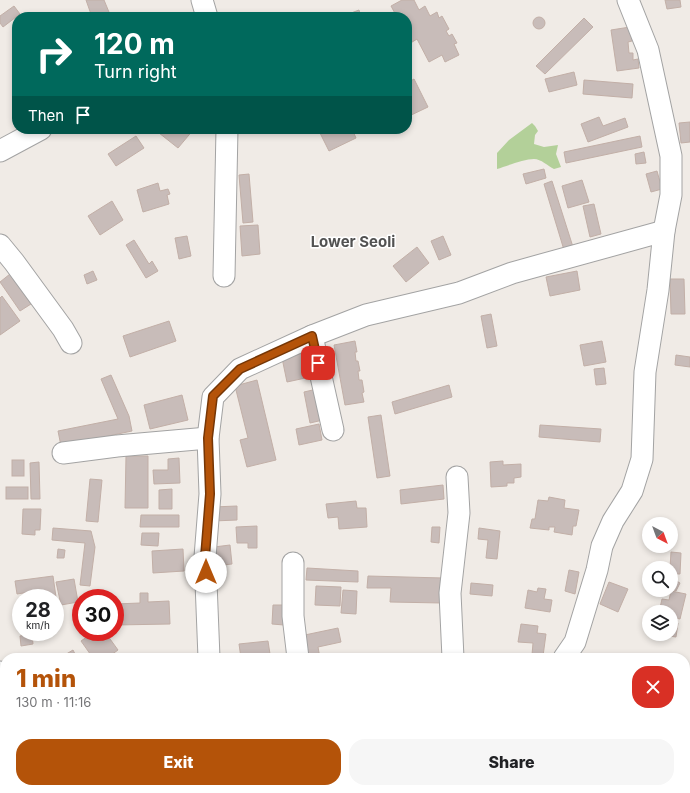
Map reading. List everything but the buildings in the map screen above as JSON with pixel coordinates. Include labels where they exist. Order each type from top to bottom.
[{"type":"street","points":[[202,0],[206,12]]},
{"type":"street","points":[[567,653],[575,642],[597,570],[602,546],[614,521],[632,491],[642,459],[645,372],[658,290],[664,231],[671,195],[671,156],[648,50],[628,0]]},
{"type":"street","points":[[0,151],[32,134]]},
{"type":"street","points":[[224,276],[226,134]]},
{"type":"street","points":[[209,653],[205,557],[210,494],[208,438],[213,396],[240,369],[312,336],[366,315],[459,293],[512,273],[664,231]]},
{"type":"street","points":[[0,245],[19,268],[63,328],[71,343]]},
{"type":"street","points":[[312,336],[334,430]]},
{"type":"street","points":[[63,453],[117,446],[208,438]]},
{"type":"street","points":[[453,653],[450,593],[459,513],[457,477]]},
{"type":"street","points":[[293,563],[293,616],[297,653]]},
{"type":"green space","points":[[532,123],[538,131],[535,135],[534,144],[544,147],[558,145],[556,154],[561,167],[554,169],[542,161],[530,159],[497,169],[497,153],[509,140]]},
{"type":"district","name":"Lower Seoli","points":[[353,242]]},
{"type":"route","points":[[206,572],[205,557],[210,494],[208,438],[213,396],[240,369],[312,336],[318,363]]}]
